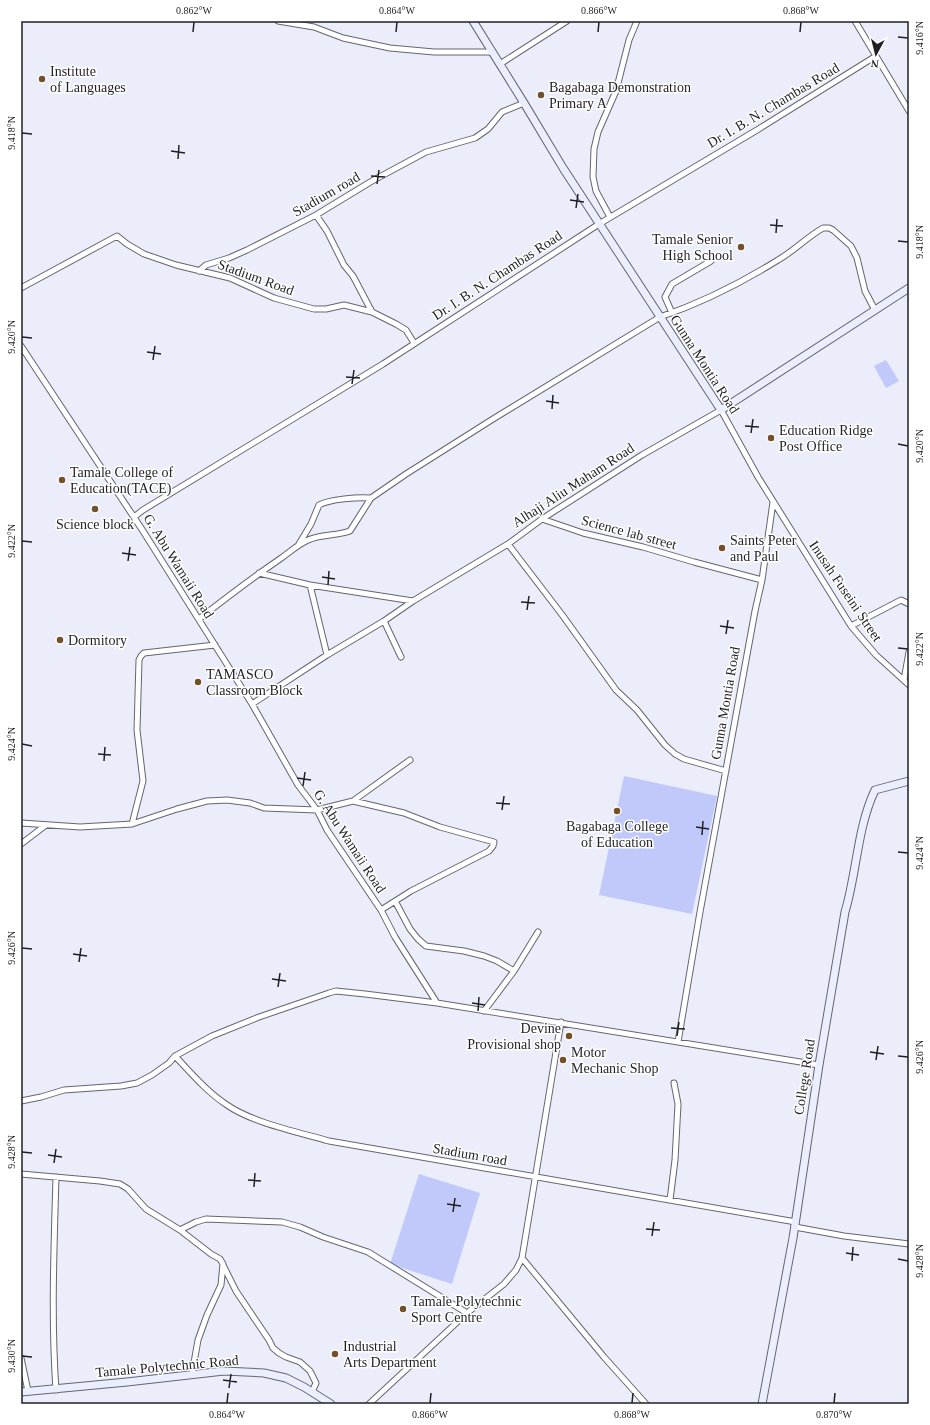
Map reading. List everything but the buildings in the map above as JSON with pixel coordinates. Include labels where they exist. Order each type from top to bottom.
[{"type":"street","points":[[278,21],[314,27],[343,38],[390,48],[434,52],[492,52]]},
{"type":"street","name":"Gunna Montia Road","points":[[473,21],[562,168],[720,410],[773,502],[762,580],[700,912],[678,1042]]},
{"type":"street","points":[[500,64],[567,21]]},
{"type":"street","points":[[610,217],[596,191],[593,177],[594,150],[598,132],[616,92],[629,40],[637,21]]},
{"type":"street","points":[[855,21],[909,111]]},
{"type":"street","name":"Dr. I. B. N. Chambas Road","points":[[134,517],[143,510],[383,364],[610,217],[757,130],[876,56]]},
{"type":"street","name":"Stadium road","points":[[200,271],[210,263],[229,258],[247,250],[316,215],[372,181],[426,152],[474,138],[488,129],[502,112],[524,103]]},
{"type":"street","points":[[316,215],[327,231],[344,265],[353,276],[372,312]]},
{"type":"street","points":[[199,619],[299,544],[319,536],[350,531],[371,498],[492,419],[660,317],[701,301],[758,272],[780,259],[826,227],[837,233],[851,246],[857,258],[865,291],[875,310]]},
{"type":"street","name":"Stadium Road","points":[[21,288],[115,236],[120,237],[127,244],[144,254],[176,265],[230,278],[274,298],[314,309],[326,309],[344,305],[372,312],[406,330],[414,343]]},
{"type":"street","points":[[672,313],[665,297],[672,284],[712,261]]},
{"type":"street","name":"Alhaji Aliu Maham Road","points":[[252,704],[327,655],[384,621],[413,601],[508,544],[542,519],[642,455],[720,410],[909,288]]},
{"type":"street","name":"G. Abu Wamaii Road","points":[[21,346],[134,517],[199,619],[252,704],[298,785],[317,810],[326,830],[381,910],[395,937],[437,1003]]},
{"type":"street","points":[[299,544],[311,524],[319,505],[325,502],[360,497],[371,498]]},
{"type":"street","name":"Inusah Fuseini Street","points":[[773,502],[851,626],[869,649],[909,685]]},
{"type":"street","name":"Science lab street","points":[[542,519],[582,533],[643,547],[762,580]]},
{"type":"street","points":[[508,544],[563,616],[616,690],[637,710],[665,745],[684,760],[726,770]]},
{"type":"street","points":[[259,573],[310,585],[413,601]]},
{"type":"street","points":[[310,585],[327,655]]},
{"type":"street","points":[[851,626],[901,600],[909,604]]},
{"type":"street","points":[[384,621],[401,657]]},
{"type":"street","points":[[132,824],[143,781],[137,730],[139,660],[144,653],[215,645]]},
{"type":"street","points":[[904,680],[909,652]]},
{"type":"street","points":[[21,823],[80,827],[132,824],[176,809],[207,801],[227,800],[250,803],[264,808],[317,810],[352,801],[410,760]]},
{"type":"street","name":"College Road","points":[[762,1404],[795,1224],[819,1065],[845,912],[850,894],[855,864],[870,801],[875,790],[909,781]]},
{"type":"street","points":[[352,801],[404,813],[440,827],[494,842],[489,851],[411,891],[381,910]]},
{"type":"street","points":[[21,844],[46,825]]},
{"type":"street","points":[[395,901],[410,929],[418,940],[426,946],[464,951],[484,956],[514,970]]},
{"type":"street","points":[[484,1012],[514,970],[538,932]]},
{"type":"street","points":[[21,1101],[64,1090],[121,1086],[137,1083],[169,1063],[175,1056],[212,1036],[259,1017],[329,992],[336,991],[437,1003],[484,1012],[561,1022],[819,1065]]},
{"type":"street","points":[[369,1404],[467,1313],[504,1284],[516,1270],[522,1258],[561,1022]]},
{"type":"street","name":"Stadium road","points":[[175,1056],[226,1104],[240,1112],[277,1126],[329,1141],[670,1200],[795,1224],[844,1236],[909,1244]]},
{"type":"street","points":[[670,1200],[675,1160],[678,1104],[674,1083]]},
{"type":"street","points":[[21,1174],[120,1184],[128,1189],[146,1209],[180,1230],[211,1254],[220,1259],[236,1291],[273,1348],[286,1357],[300,1362],[310,1371],[316,1383],[312,1392]]},
{"type":"street","points":[[56,1177],[53,1293],[53,1346],[56,1390]]},
{"type":"street","points":[[180,1230],[206,1219],[288,1223],[323,1237],[368,1252],[467,1313]]},
{"type":"street","points":[[522,1258],[604,1357],[646,1404]]},
{"type":"street","points":[[192,1374],[198,1340],[220,1285],[222,1264]]},
{"type":"street","points":[[21,1358],[24,1392]]},
{"type":"street","name":"Tamale Polytechnic Road","points":[[24,1392],[56,1390],[224,1371],[264,1373],[286,1378],[331,1404]]},
{"type":"shaded area","points":[[886,360],[899,381],[886,388],[874,366]]},
{"type":"shaded area","points":[[624,776],[717,796],[692,914],[599,895]]},
{"type":"shaded area","points":[[419,1174],[480,1193],[452,1284],[390,1264]]},
{"type":"place","name":"Institute of Languages","points":[[42,79]]},
{"type":"place","name":"Bagabaga Demonstration Primary A","points":[[541,95]]},
{"type":"place","name":"Tamale Senior High School","points":[[741,247]]},
{"type":"place","name":"Education Ridge Post Office","points":[[771,438]]},
{"type":"place","name":"Tamale College of Education(TACE)","points":[[62,480]]},
{"type":"place","name":"Science block","points":[[95,509]]},
{"type":"place","name":"Saints Peter and Paul","points":[[722,548]]},
{"type":"place","name":"Dormitory","points":[[60,640]]},
{"type":"place","name":"TAMASCO Classroom Block","points":[[198,682]]},
{"type":"place","name":"Bagabaga College of Education","points":[[617,811]]},
{"type":"place","name":"Devine Provisional shop","points":[[569,1036]]},
{"type":"place","name":"Motor Mechanic Shop","points":[[563,1060]]},
{"type":"place","name":"Tamale Polytechnic Sport Centre","points":[[403,1309]]},
{"type":"place","name":"Industrial Arts Department","points":[[335,1354]]}]
